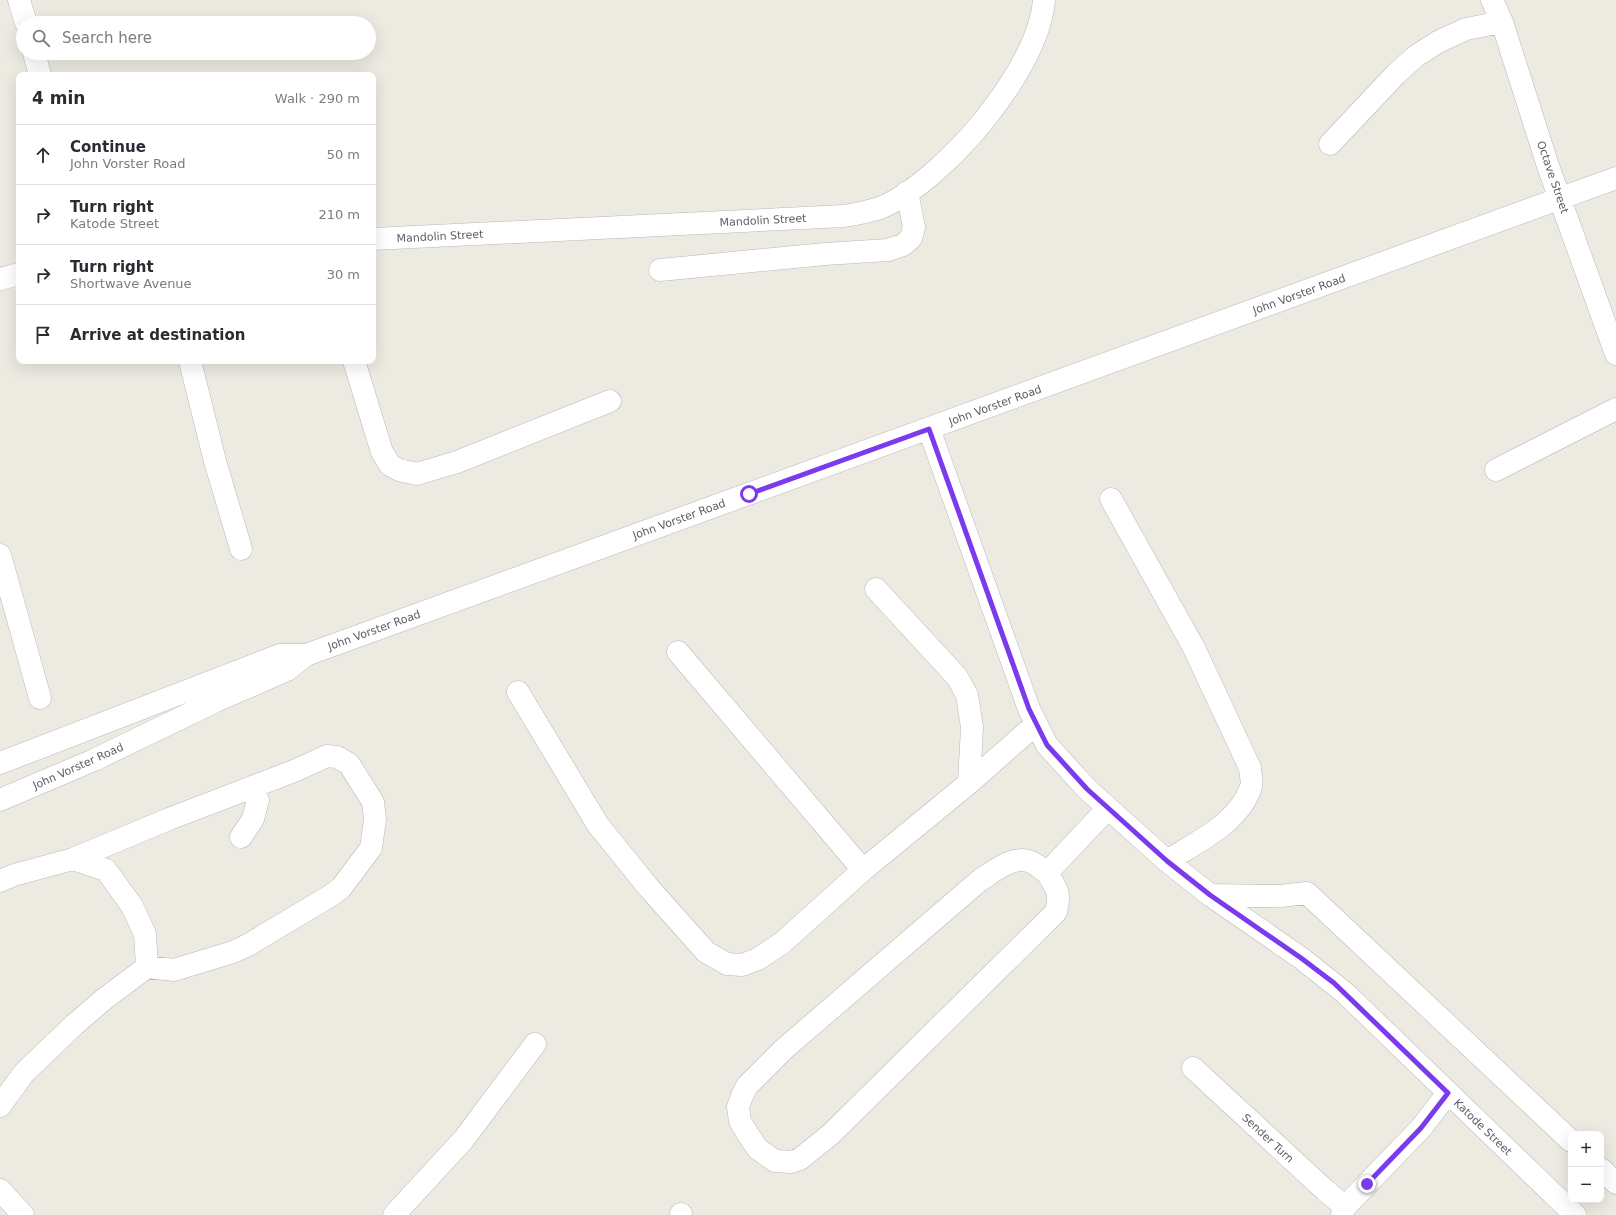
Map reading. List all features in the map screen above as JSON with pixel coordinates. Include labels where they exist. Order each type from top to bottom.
[{"type":"street","points":[[19,0],[24,16]]},
{"type":"street","name":"Mandolin Street","points":[[376,239],[844,216],[879,208],[907,192],[931,174],[966,139],[1007,90],[1018,74],[1033,42],[1039,25],[1044,0]]},
{"type":"street","name":"Octave Street","points":[[1492,0],[1502,22],[1560,198],[1616,354]]},
{"type":"street","points":[[1330,144],[1396,74],[1416,56],[1438,42],[1466,29],[1502,22]]},
{"type":"street","points":[[36,60],[39,72]]},
{"type":"street","name":"John Vorster Road","points":[[0,800],[94,760],[287,670],[306,655],[1616,178]]},
{"type":"street","points":[[660,270],[825,254],[888,250],[903,245],[911,238],[914,227],[907,192]]},
{"type":"street","points":[[0,279],[16,275]]},
{"type":"street","points":[[191,364],[241,549]]},
{"type":"street","points":[[355,364],[382,452],[390,465],[399,470],[417,474],[458,462],[610,401]]},
{"type":"street","points":[[1496,470],[1616,408]]},
{"type":"street","name":"Katode Street","points":[[929,429],[1029,709],[1047,745],[1064,765],[1108,808],[1167,861],[1210,895],[1345,992],[1575,1215]]},
{"type":"street","points":[[1111,499],[1194,648],[1250,768],[1252,785],[1241,807],[1222,825],[1167,861]]},
{"type":"street","points":[[0,555],[40,698]]},
{"type":"street","points":[[876,589],[957,677],[967,695],[972,727],[969,783]]},
{"type":"street","points":[[678,652],[863,870]]},
{"type":"street","name":"John Vorster Road","points":[[0,763],[280,655],[306,655]]},
{"type":"street","points":[[518,692],[598,825],[649,888],[706,952],[727,964],[742,965],[758,960],[782,943],[863,870],[969,783],[1036,724]]},
{"type":"street","points":[[0,881],[14,875],[73,859],[327,756],[337,757],[349,764],[373,802],[375,819],[371,848],[340,888],[330,896],[233,952],[174,970],[147,967],[103,1000],[74,1025],[24,1073],[0,1106]]},
{"type":"street","points":[[241,837],[253,818],[258,800],[254,786]]},
{"type":"street","points":[[1047,873],[1108,808]]},
{"type":"street","points":[[73,859],[106,870],[132,906],[144,934],[147,967]]},
{"type":"street","points":[[1022,860],[1030,862],[1047,873],[1058,890],[1059,896],[1056,912],[831,1134],[800,1159],[791,1162],[775,1161],[758,1149],[740,1121],[738,1108],[747,1086],[784,1049],[979,881],[1009,863],[1022,860]]},
{"type":"street","points":[[1210,895],[1280,896],[1307,893],[1568,1138]]},
{"type":"street","points":[[394,1215],[464,1139],[535,1044]]},
{"type":"street","name":"Sender Turn","points":[[1193,1068],[1324,1190],[1344,1211]]},
{"type":"street","points":[[1344,1211],[1421,1128],[1448,1093]]},
{"type":"street","points":[[1604,1172],[1616,1183]]},
{"type":"street","points":[[0,1190],[23,1215]]},
{"type":"route","points":[[749,494],[929,429],[997,623],[1029,709],[1047,745],[1087,789],[1167,861],[1210,895],[1301,958],[1345,992],[1448,1093],[1421,1128],[1367,1184]]}]
